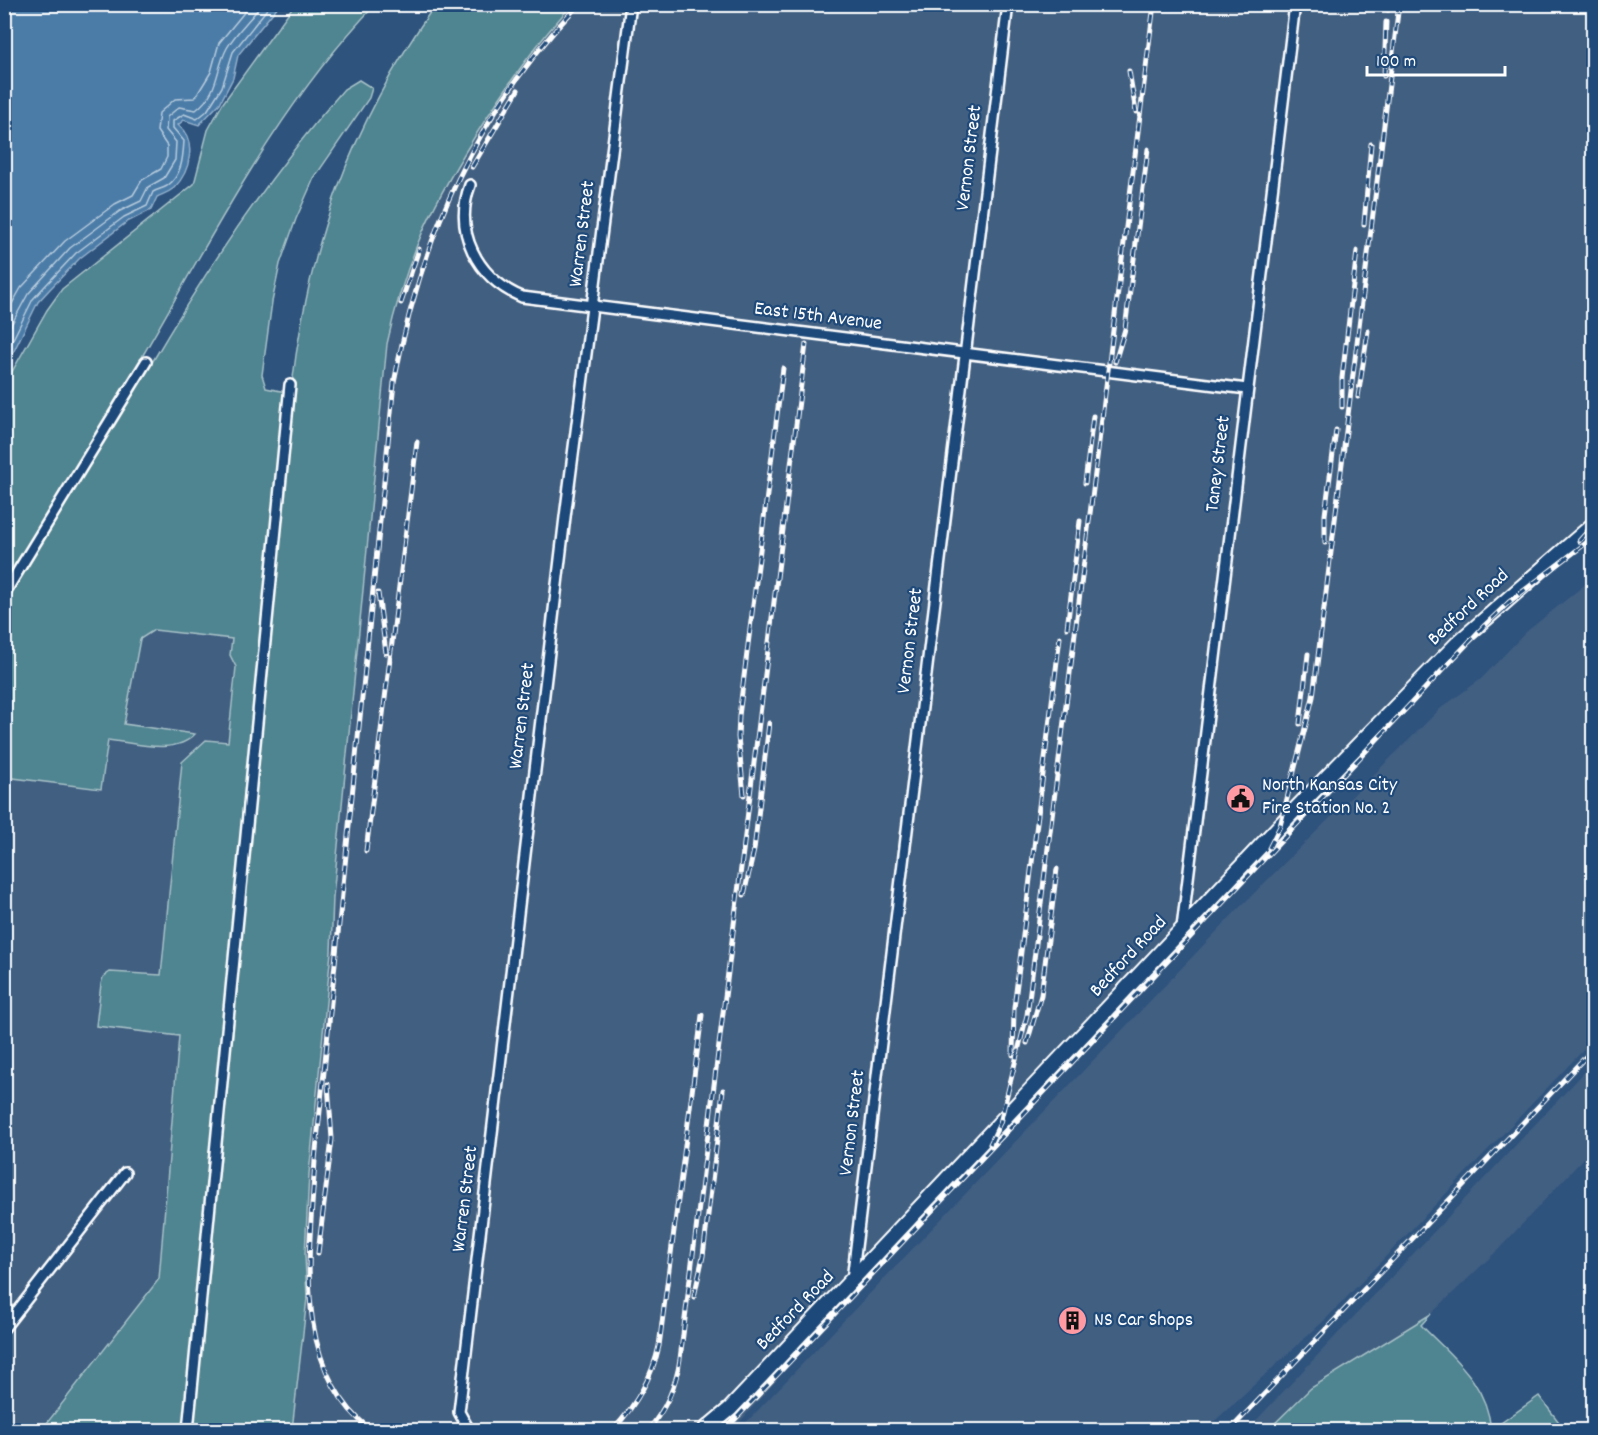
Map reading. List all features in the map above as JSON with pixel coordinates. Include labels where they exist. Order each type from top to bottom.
[{"type":"street","name":"Warren Street","points":[[469,1431],[459,1412],[592,306],[631,4]]},
{"type":"street","name":"Vernon Street","points":[[852,1281],[1008,4]]},
{"type":"street","name":"Taney Street","points":[[1182,929],[1295,4]]},
{"type":"street","name":"East 15th Avenue","points":[[470,185],[464,218],[469,244],[482,269],[492,279],[522,297],[1247,389]]},
{"type":"street","points":[[4,594],[146,362]]},
{"type":"street","points":[[188,1431],[290,385]]},
{"type":"street","name":"Bedford Road","points":[[705,1431],[730,1409],[1182,929],[1460,642],[1593,524]]},
{"type":"street","points":[[4,1329],[125,1173]]},
{"type":"shaded area","points":[[572,4],[1593,5],[1593,524],[1475,628],[1000,1123],[733,1430],[292,1430],[307,1298],[305,1255],[309,1174],[331,952],[333,897],[387,344],[405,272],[438,197],[515,73]]},
{"type":"shaded area","points":[[1593,578],[1593,1040],[1326,1319],[1205,1430],[739,1430],[1240,907],[1441,708],[1481,679],[1526,632]]},
{"type":"shaded area","points":[[154,630],[232,639],[230,655],[236,667],[228,742],[182,763],[161,975],[110,972],[101,984],[97,1026],[179,1035],[159,1279],[40,1430],[5,1430],[5,777],[101,789],[108,740],[175,747],[190,739],[194,734],[124,724],[140,639]]},
{"type":"shaded area","points":[[1593,1063],[1593,1148],[1499,1249],[1431,1314],[1311,1388],[1268,1430],[1247,1430]]},
{"type":"green space","points":[[294,5],[375,5],[340,44],[277,128],[143,355],[141,362],[145,367],[150,366],[240,223],[290,155],[344,89],[359,80],[372,88],[369,98],[314,178],[280,264],[272,302],[262,375],[266,388],[291,393],[309,287],[321,238],[337,190],[356,143],[379,97],[435,5],[572,5],[515,76],[451,177],[413,254],[387,344],[333,897],[331,952],[309,1174],[305,1255],[307,1298],[292,1430],[46,1430],[43,1428],[159,1279],[179,1036],[96,1026],[101,984],[103,977],[110,972],[161,975],[182,762],[206,740],[228,742],[236,667],[230,655],[232,639],[154,630],[140,639],[124,724],[195,734],[187,741],[166,746],[108,740],[101,789],[5,777],[5,384],[47,310],[62,289],[194,184],[208,130],[223,103]]},
{"type":"green space","points":[[1431,1314],[1421,1325],[1476,1384],[1488,1413],[1491,1430],[1268,1430],[1311,1388]]},
{"type":"green space","points":[[1539,1396],[1565,1430],[1503,1430],[1501,1423]]},
{"type":"water","points":[[5,4],[279,5],[238,55],[233,78],[220,103],[199,125],[184,120],[178,125],[184,131],[190,147],[188,165],[180,181],[172,190],[157,197],[151,210],[127,222],[80,258],[49,290],[38,302],[5,369]]},
{"type":"railway","points":[[371,1430],[345,1404],[327,1374],[316,1341],[309,1269],[315,1160],[394,383],[405,329],[420,277],[437,227],[458,179],[482,133],[510,88],[579,4]]},
{"type":"railway","points":[[990,1144],[1000,1123],[1027,1015],[1154,4]]},
{"type":"railway","points":[[1388,4],[1388,10]]},
{"type":"railway","points":[[1269,848],[1280,826],[1313,697],[1399,4]]},
{"type":"railway","points":[[1384,76],[1386,22]]},
{"type":"railway","points":[[1129,71],[1136,112]]},
{"type":"railway","points":[[472,167],[518,90]]},
{"type":"railway","points":[[1364,224],[1371,144]]},
{"type":"railway","points":[[1115,362],[1125,329],[1148,149]]},
{"type":"railway","points":[[401,303],[419,249]]},
{"type":"railway","points":[[1342,407],[1342,378],[1357,251]]},
{"type":"railway","points":[[1358,397],[1368,331]]},
{"type":"railway","points":[[648,1430],[669,1397],[680,1359],[806,344]]},
{"type":"railway","points":[[744,795],[738,737],[739,716],[783,368]]},
{"type":"railway","points":[[1085,483],[1093,416]]},
{"type":"railway","points":[[1325,543],[1325,515],[1336,430]]},
{"type":"railway","points":[[366,851],[417,442]]},
{"type":"railway","points":[[1067,628],[1080,521]]},
{"type":"railway","points":[[1579,541],[1594,524]]},
{"type":"railway","points":[[725,1430],[1485,625],[1509,602],[1594,537]]},
{"type":"railway","points":[[378,593],[386,653]]},
{"type":"railway","points":[[1013,1055],[1014,1008],[1060,637]]},
{"type":"railway","points":[[1300,724],[1308,654]]},
{"type":"railway","points":[[744,895],[754,850],[769,723]]},
{"type":"railway","points":[[1027,1043],[1041,995],[1057,869]]},
{"type":"railway","points":[[613,1430],[642,1391],[659,1346],[702,1015]]},
{"type":"railway","points":[[1230,1430],[1594,1048]]},
{"type":"railway","points":[[318,1253],[332,1139],[328,1084]]},
{"type":"railway","points":[[694,1297],[703,1256],[723,1090]]},
{"type":"place","name":"North Kansas City Fire Station No. 2","points":[[1241,798]]},
{"type":"place","name":"NS Car Shops","points":[[1073,1321]]}]
